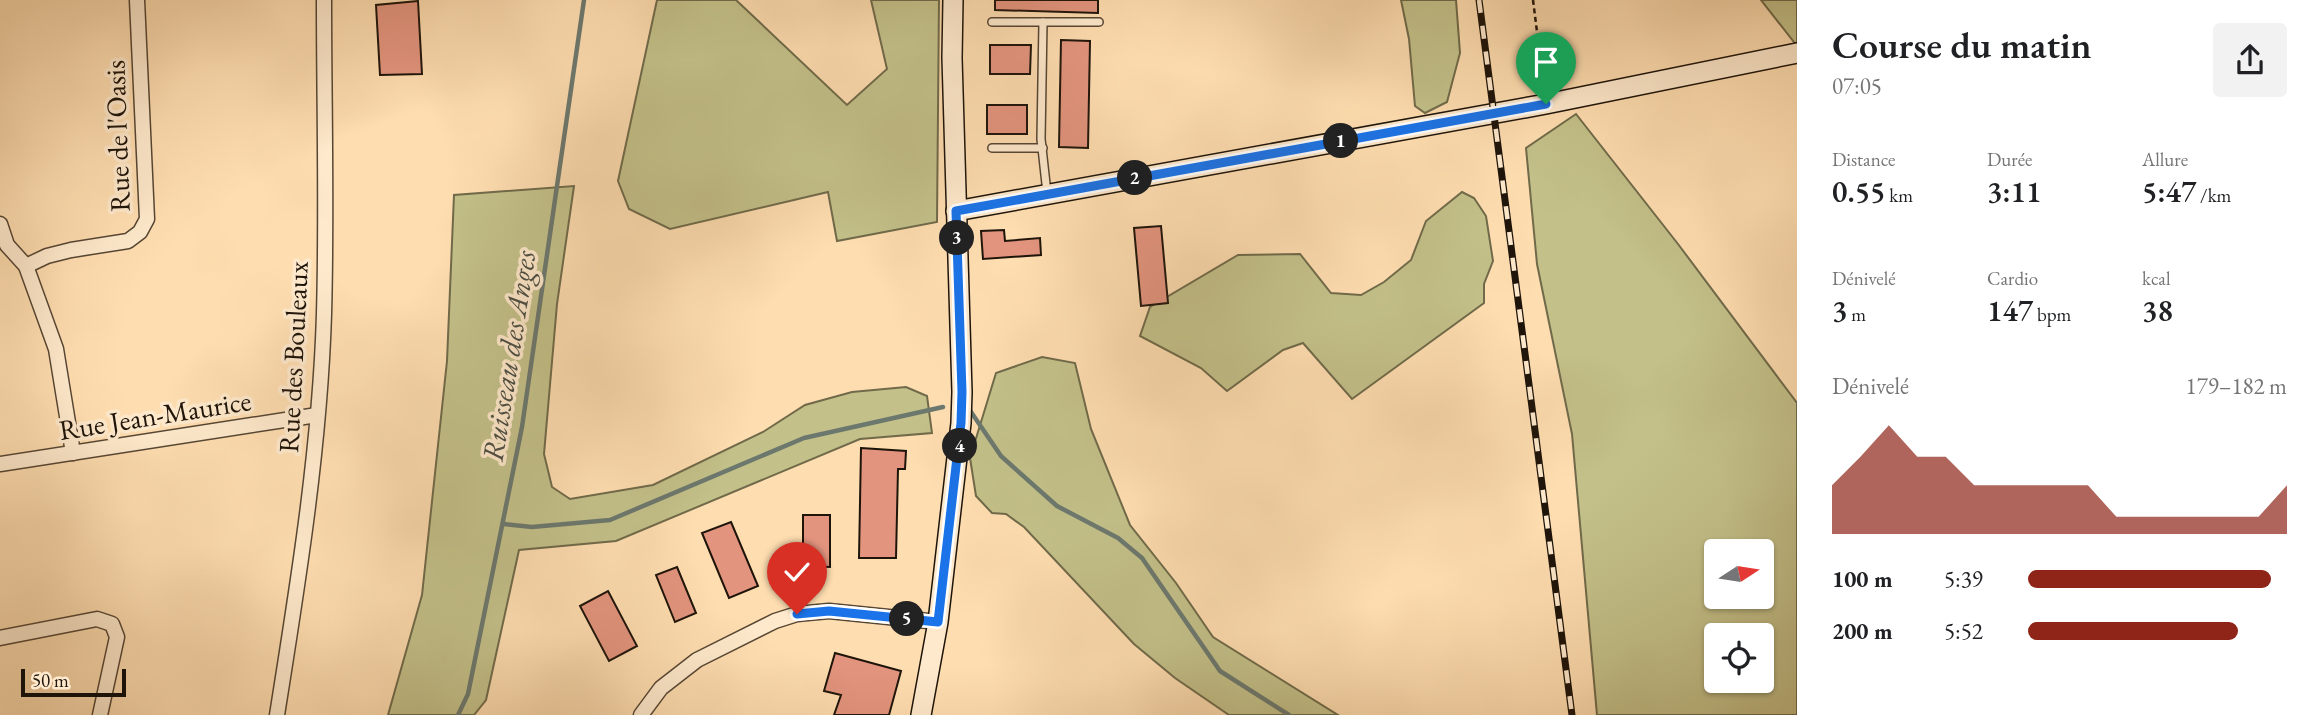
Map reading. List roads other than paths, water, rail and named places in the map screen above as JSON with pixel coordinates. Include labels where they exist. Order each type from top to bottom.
[{"type":"street","name":"Rue de l'Oasis","points":[[26,266],[47,256],[71,250],[128,241],[140,232],[147,219],[137,0]]},
{"type":"street","name":"Rue des Bouleaux","points":[[277,715],[299,567],[317,415],[324,315],[324,0]]},
{"type":"street","points":[[921,715],[938,622],[961,423],[953,0]]},
{"type":"street","points":[[956,211],[1546,104],[1797,53]]},
{"type":"street","points":[[0,224],[4,245],[26,266],[56,349],[73,453]]},
{"type":"street","name":"Rue Jean-Maurice","points":[[0,464],[317,415]]},
{"type":"street","points":[[641,715],[661,688],[697,660],[786,618],[829,611],[938,622]]},
{"type":"street","points":[[0,638],[97,619],[112,624],[117,638],[100,715]]},
{"type":"lane","points":[[992,22],[1099,22]]},
{"type":"lane","points":[[1043,22],[1042,148],[1047,194]]},
{"type":"lane","points":[[992,148],[1042,148]]},
{"type":"waterway","name":"Ruisseau des Anges","points":[[458,715],[468,694],[522,427],[584,0]]},
{"type":"waterway","points":[[504,524],[532,527],[610,520],[804,438],[943,407]]},
{"type":"waterway","points":[[969,409],[1001,456],[1057,506],[1118,538],[1142,558],[1220,671],[1289,715]]},
{"type":"railway","points":[[1479,0],[1572,715]]}]
